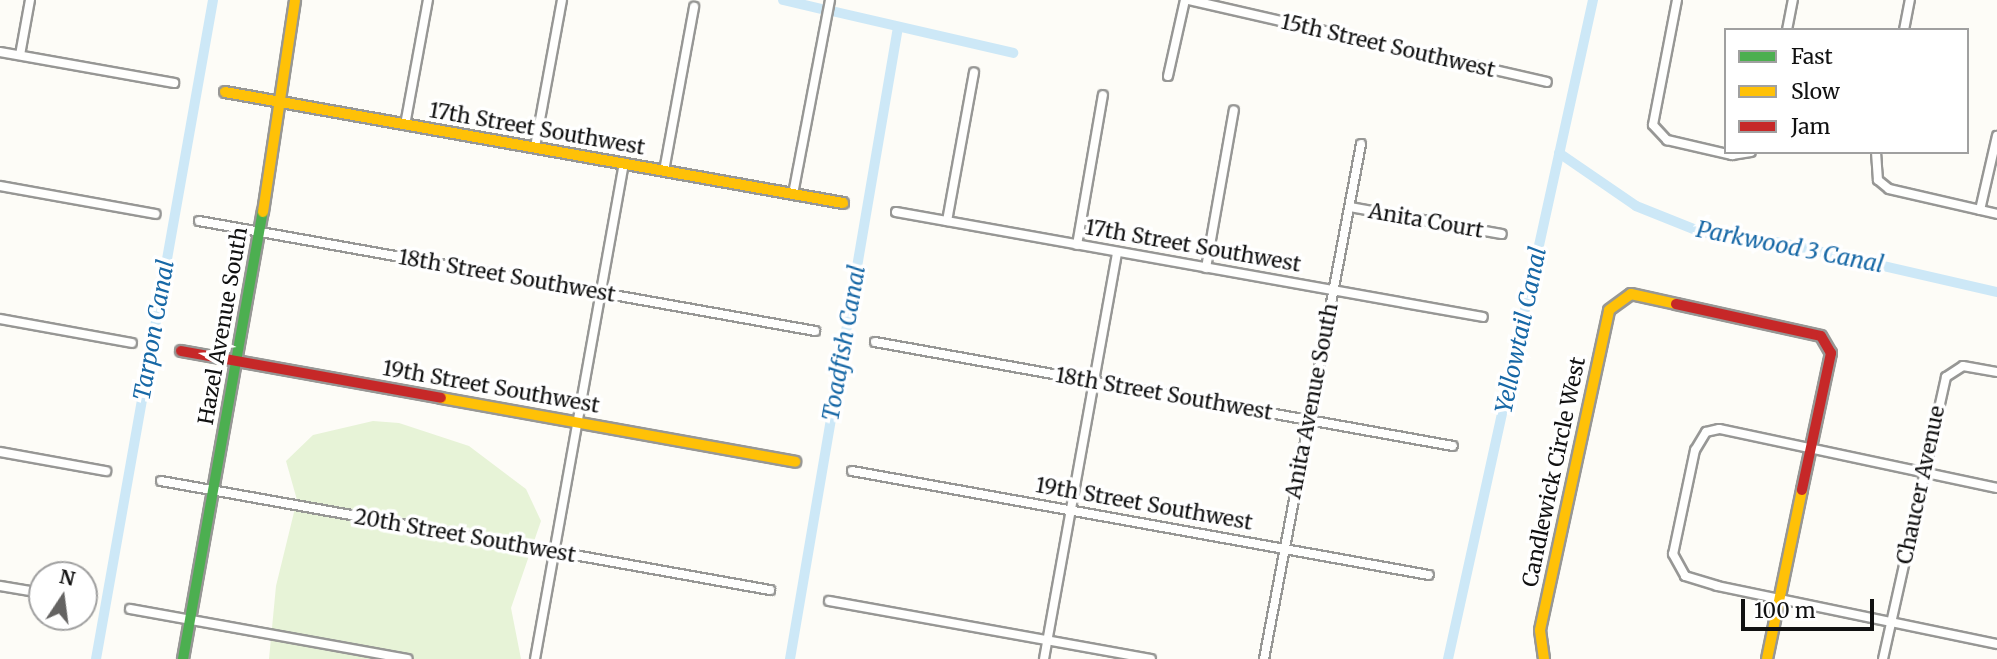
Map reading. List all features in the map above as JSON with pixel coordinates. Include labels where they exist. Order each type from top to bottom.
[{"type":"street","points":[[20,55],[30,0]]},
{"type":"street","name":"Hazel Avenue South","points":[[183,659],[281,113],[276,102],[295,0]]},
{"type":"street","points":[[405,125],[428,0]]},
{"type":"street","points":[[535,148],[562,0]]},
{"type":"street","points":[[793,194],[831,0]]},
{"type":"street","points":[[1168,76],[1187,0]]},
{"type":"street","name":"15th Street Southwest","points":[[1187,0],[1546,82]]},
{"type":"street","points":[[1677,0],[1653,125],[1667,140],[1724,153]]},
{"type":"street","points":[[1787,28],[1793,0]]},
{"type":"street","points":[[1903,28],[1910,0]]},
{"type":"street","points":[[664,171],[694,7]]},
{"type":"street","points":[[0,52],[174,83]]},
{"type":"street","points":[[947,221],[974,72]]},
{"type":"street","name":"17th Street Southwest","points":[[225,92],[843,203]]},
{"type":"street","points":[[1077,245],[1103,95]]},
{"type":"street","points":[[1206,268],[1234,110]]},
{"type":"street","points":[[1980,210],[1997,136]]},
{"type":"street","name":"Anita Avenue South","points":[[1264,659],[1306,420],[1335,291],[1361,144]]},
{"type":"street","points":[[1876,154],[1878,180],[1889,189],[1997,214]]},
{"type":"street","points":[[535,659],[624,163]]},
{"type":"street","points":[[0,186],[155,214]]},
{"type":"street","name":"Anita Court","points":[[1350,207],[1502,234]]},
{"type":"street","name":"17th Street Southwest","points":[[896,212],[1483,317]]},
{"type":"street","name":"18th Street Southwest","points":[[200,221],[816,331]]},
{"type":"street","points":[[1044,659],[1117,252]]},
{"type":"street","name":"Candlewick Circle West","points":[[1542,655],[1614,301],[1631,294],[1664,300],[1810,331],[1828,344],[1831,353],[1812,449]]},
{"type":"street","points":[[0,319],[132,343]]},
{"type":"street","name":"18th Street Southwest","points":[[875,342],[1452,446]]},
{"type":"street","name":"19th Street Southwest","points":[[181,351],[795,462]]},
{"type":"street","name":"Chaucer Avenue","points":[[1883,659],[1946,377],[1967,366],[1997,372]]},
{"type":"street","points":[[1997,488],[1719,429],[1706,432],[1695,450],[1673,554],[1678,569],[1717,586],[1997,644]]},
{"type":"street","points":[[1767,659],[1812,449]]},
{"type":"street","points":[[0,452],[106,471]]},
{"type":"street","name":"19th Street Southwest","points":[[852,471],[1429,575]]},
{"type":"street","name":"20th Street Southwest","points":[[161,481],[770,590]]},
{"type":"street","points":[[0,586],[28,591]]},
{"type":"street","points":[[829,601],[1152,659]]},
{"type":"street","points":[[130,609],[408,659]]},
{"type":"green space","points":[[373,421],[399,423],[469,446],[526,489],[541,521],[511,608],[521,659],[269,659],[276,586],[297,500],[286,461],[313,435]]},
{"type":"waterway","name":"Tarpon Canal","points":[[96,659],[213,0]]},
{"type":"waterway","points":[[783,0],[821,9]]},
{"type":"waterway","name":"Yellowtail Canal","points":[[1448,659],[1593,0]]},
{"type":"waterway","points":[[836,12],[1013,53]]},
{"type":"waterway","name":"Toadfish Canal","points":[[790,659],[898,27]]},
{"type":"waterway","name":"Parkwood 3 Canal","points":[[1559,153],[1636,206],[1701,232],[1783,243],[1997,292]]},
{"type":"traffic: fast","points":[[183,659],[263,212]]},
{"type":"traffic: slow","points":[[263,212],[295,0]]},
{"type":"traffic: slow","points":[[225,92],[843,203]]},
{"type":"traffic: slow","points":[[1544,659],[1540,630],[1609,310],[1631,294],[1676,304]]},
{"type":"traffic: slow","points":[[441,398],[795,462]]},
{"type":"traffic: slow","points":[[1767,659],[1802,490]]},
{"type":"traffic: jam","points":[[1676,304],[1821,336],[1831,353],[1802,490]]},
{"type":"traffic: jam","points":[[181,351],[441,398]]}]
